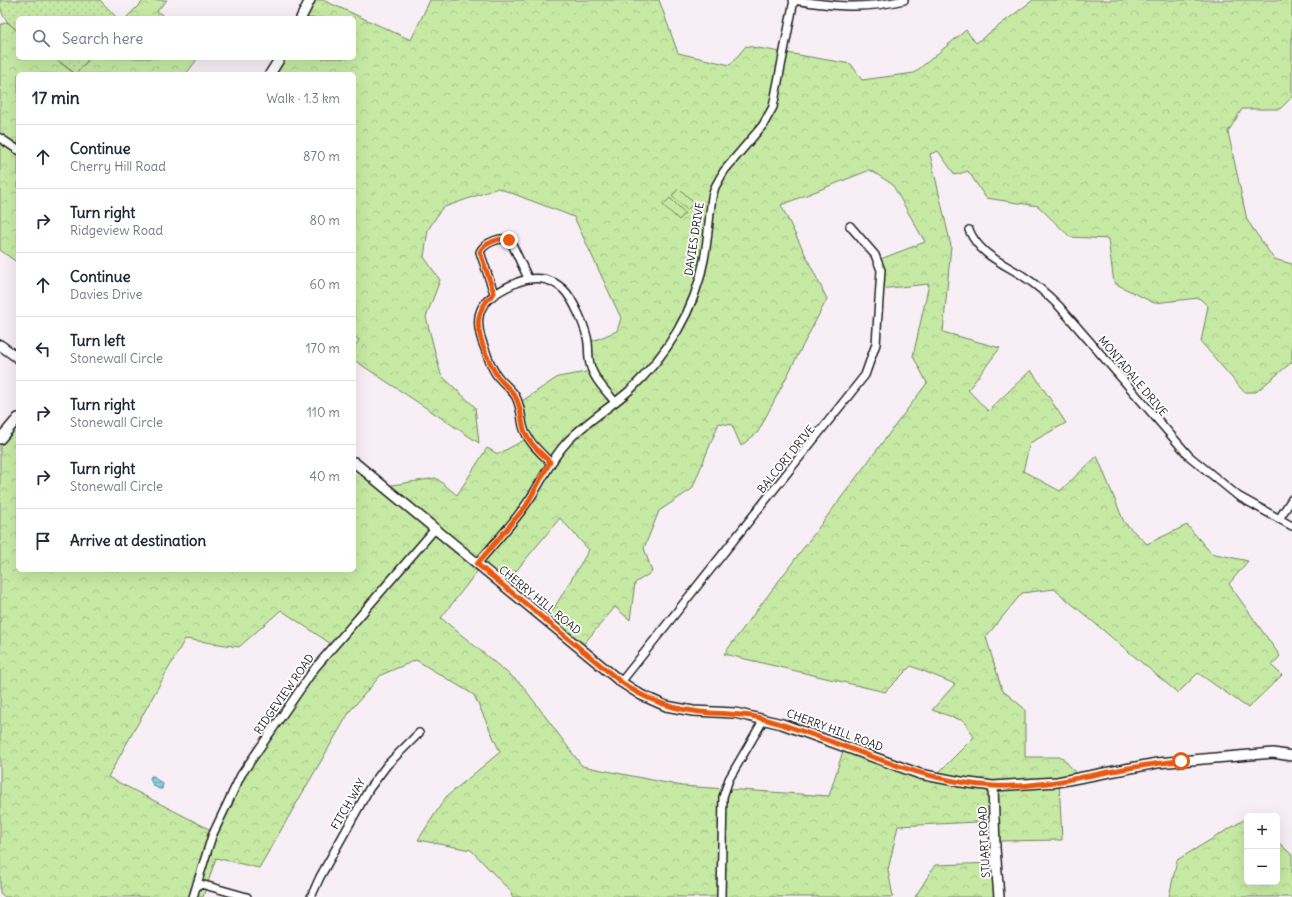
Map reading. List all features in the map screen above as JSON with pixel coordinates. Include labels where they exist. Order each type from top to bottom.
[{"type":"street","points":[[302,16],[310,0]]},
{"type":"street","points":[[793,0],[840,7],[860,7],[904,0]]},
{"type":"street","name":"DAVIES DRIVE","points":[[477,564],[523,510],[550,462],[577,432],[644,377],[657,362],[687,314],[700,280],[712,197],[715,187],[724,171],[763,126],[773,107],[793,0]]},
{"type":"street","points":[[271,72],[279,60]]},
{"type":"street","points":[[0,138],[16,149]]},
{"type":"street","name":"BALCORT DRIVE","points":[[621,682],[865,375],[876,344],[881,270],[875,255],[850,226]]},
{"type":"street","name":"MONTADALE DRIVE","points":[[968,230],[988,256],[1036,285],[1059,306],[1189,456],[1238,496],[1292,526]]},
{"type":"street","points":[[494,293],[480,252],[484,246],[502,238],[506,238],[511,242],[528,278]]},
{"type":"street","points":[[550,462],[529,440],[523,426],[519,403],[511,390],[494,372],[479,336],[478,320],[480,312],[488,299],[494,293],[528,278],[543,278],[552,281],[564,289],[569,295],[587,338],[590,365],[596,378],[615,402]]},
{"type":"street","points":[[0,346],[16,357]]},
{"type":"street","points":[[0,439],[16,420]]},
{"type":"street","name":"CHERRY HILL ROAD","points":[[356,464],[621,682],[641,695],[666,706],[693,711],[735,713],[764,719],[782,724],[920,774],[959,782],[993,786],[1057,782],[1157,762],[1272,753],[1292,756]]},
{"type":"street","points":[[1279,519],[1292,499]]},
{"type":"street","name":"RIDGEVIEW ROAD","points":[[193,897],[212,836],[231,793],[241,775],[291,701],[332,645],[435,529]]},
{"type":"street","points":[[721,897],[723,798],[729,779],[764,719]]},
{"type":"street","name":"FITCH WAY","points":[[311,897],[322,873],[369,789],[387,765],[419,733]]},
{"type":"street","name":"STUART ROAD","points":[[993,786],[995,848],[1000,897]]},
{"type":"street","points":[[197,883],[247,897]]},
{"type":"green space","points":[[0,0],[100,0],[115,16],[16,16],[16,29],[4,18]]},
{"type":"green space","points":[[144,0],[167,0],[157,11],[163,16],[128,16]]},
{"type":"green space","points":[[315,0],[323,0],[411,40],[430,0],[659,0],[678,53],[730,65],[746,46],[851,64],[862,80],[914,73],[966,30],[976,43],[1033,0],[1292,0],[1292,97],[1280,109],[1242,109],[1228,132],[1247,220],[1274,259],[1292,264],[1292,362],[1256,392],[1244,392],[1201,342],[1208,306],[1199,298],[1154,303],[1114,283],[1108,239],[1070,237],[1038,206],[986,198],[968,171],[955,175],[938,151],[930,154],[951,246],[943,332],[1000,348],[968,390],[988,411],[1031,370],[1066,423],[1030,443],[1023,471],[1060,491],[1097,456],[1124,522],[1147,544],[1187,525],[1211,553],[1248,561],[1229,584],[1280,656],[1272,666],[1282,675],[1248,708],[1198,673],[1178,693],[1054,589],[1022,593],[986,637],[1002,690],[1025,709],[1025,757],[1062,757],[1079,777],[1059,781],[1062,840],[997,841],[996,821],[898,826],[888,870],[893,897],[512,897],[511,892],[471,850],[418,840],[446,797],[500,752],[474,695],[416,660],[381,675],[350,711],[259,868],[216,858],[203,897],[5,897],[0,893],[0,436],[16,417],[16,572],[356,572],[356,474],[364,466],[386,486],[436,478],[457,495],[487,448],[498,454],[528,438],[519,403],[558,377],[592,371],[588,343],[617,331],[621,318],[574,217],[498,188],[442,208],[428,230],[424,257],[440,280],[426,317],[441,375],[475,407],[479,443],[356,361],[356,345],[359,340],[356,338],[356,72],[270,72],[278,60],[356,60],[356,16],[305,16]],"holes":[[[870,170],[892,184],[925,242],[878,260],[879,289],[929,284],[913,356],[927,383],[724,654],[885,692],[911,666],[955,684],[932,710],[964,721],[974,737],[932,779],[843,751],[829,796],[682,786],[582,766],[522,685],[441,618],[483,564],[506,583],[560,518],[589,550],[548,618],[582,646],[615,607],[630,620],[635,583],[652,572],[644,548],[659,511],[692,489],[719,423],[732,425],[741,446],[758,432],[827,299],[781,205]],[[281,610],[331,644],[260,743],[217,833],[108,777],[185,639],[239,647]]]},
{"type":"green space","points":[[7,22],[16,29],[16,60],[57,60],[72,72],[16,72],[16,262],[0,250],[0,25]]},
{"type":"green space","points":[[57,60],[88,60],[78,72],[73,72]]},
{"type":"green space","points":[[88,60],[196,60],[188,72],[78,72]]},
{"type":"green space","points":[[679,188],[694,203],[687,210],[672,196]]},
{"type":"green space","points":[[670,198],[685,213],[679,220],[663,205]]},
{"type":"green space","points":[[1244,820],[1244,885],[1280,885],[1280,844],[1292,855],[1292,897],[1169,897],[1177,860]]},
{"type":"green space","points":[[998,863],[1000,897],[915,897],[935,865]]},
{"type":"water","points":[[151,776],[154,776],[157,780],[163,783],[162,789],[159,789],[153,785],[150,779]]},
{"type":"route","points":[[509,240],[502,238],[484,246],[480,252],[494,293],[484,304],[480,312],[478,320],[479,336],[494,372],[511,390],[519,403],[523,426],[529,440],[550,462],[526,506],[477,564],[630,689],[666,706],[711,713],[735,713],[782,724],[920,774],[961,782],[993,786],[1033,785],[1075,779],[1138,765],[1157,762],[1181,761]]}]
